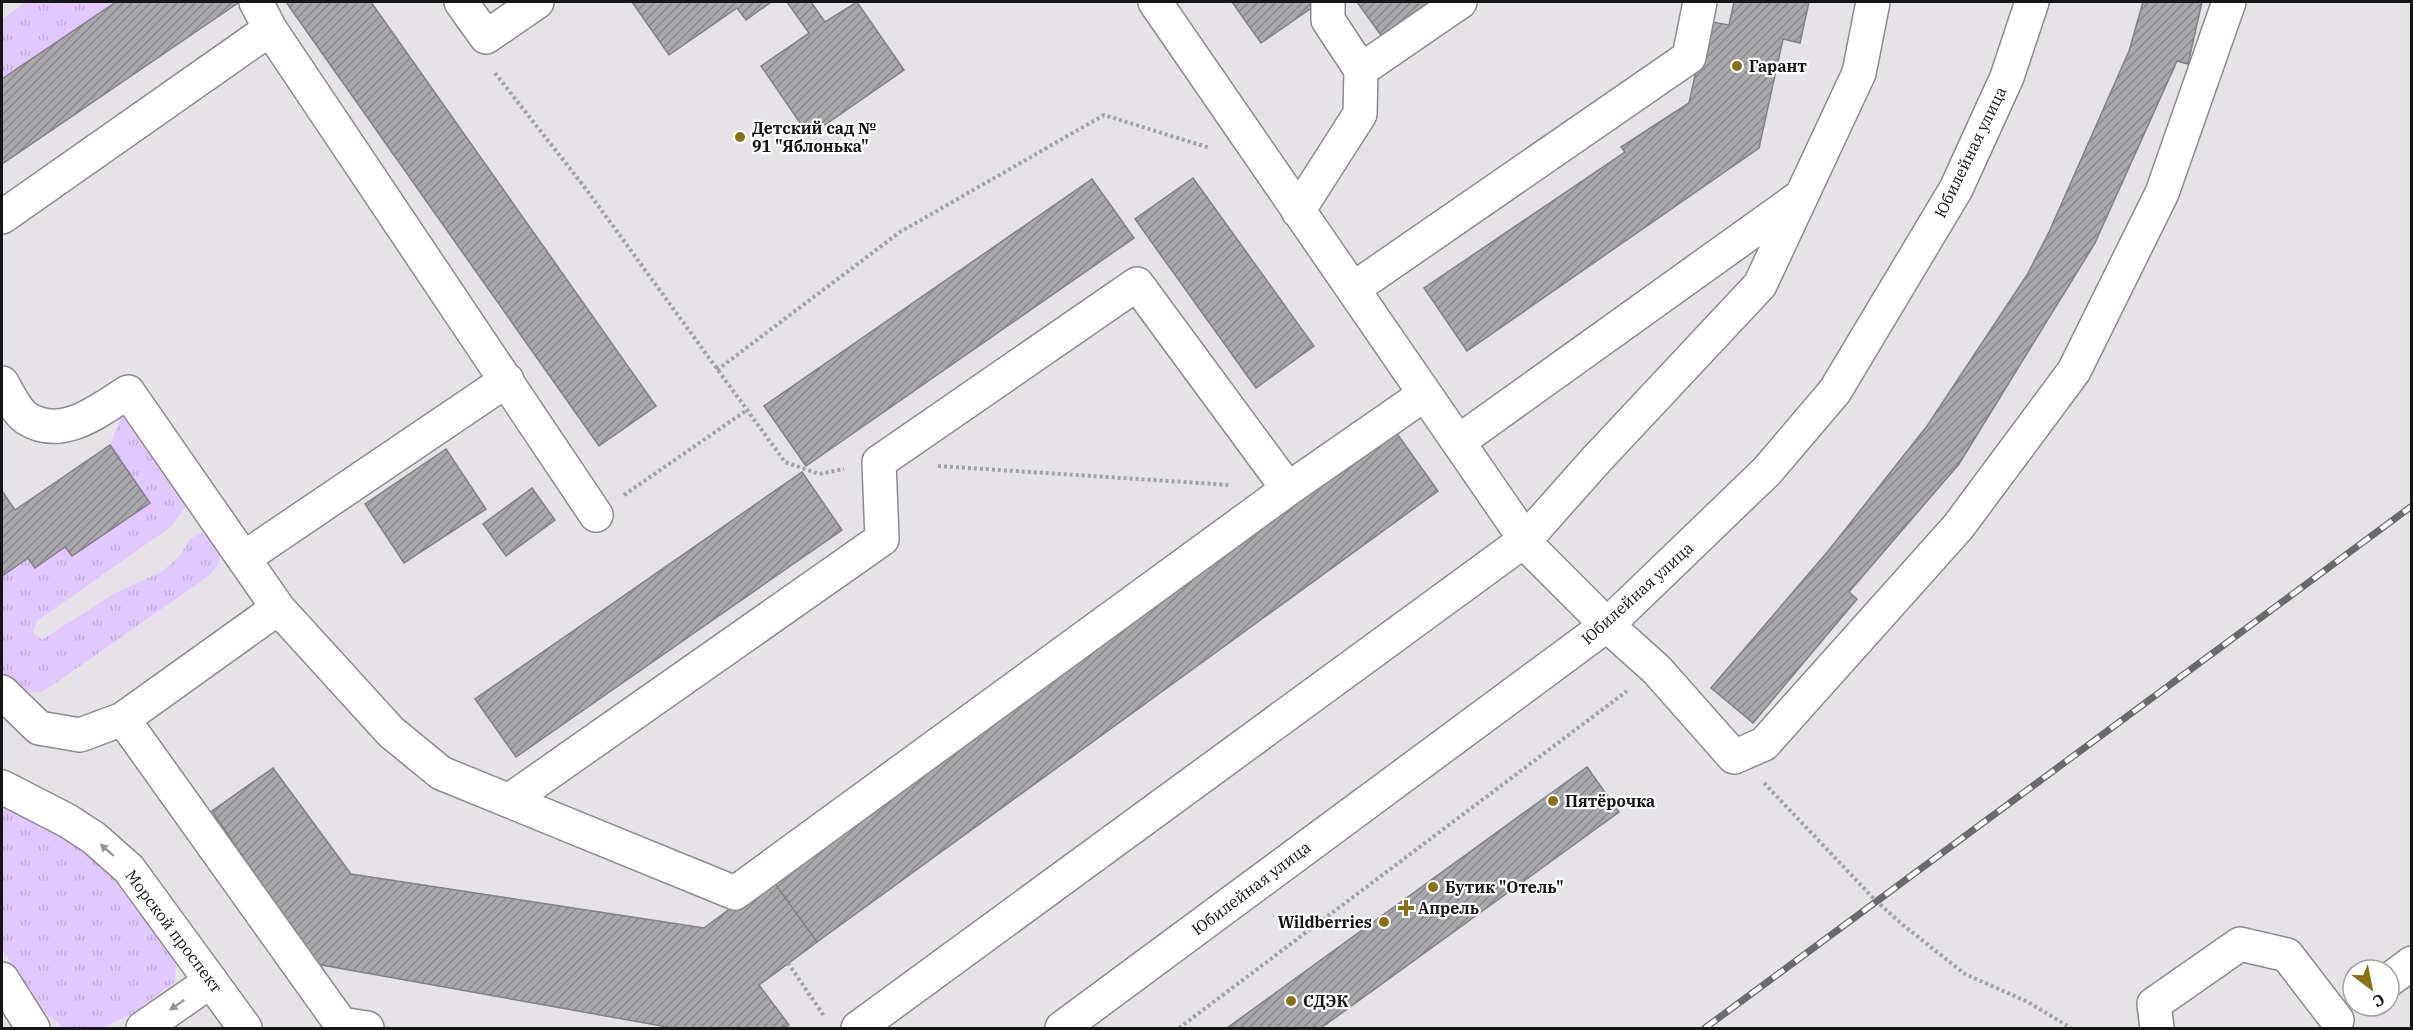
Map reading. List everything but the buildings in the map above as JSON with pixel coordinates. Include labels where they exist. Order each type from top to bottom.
[{"type":"street","points":[[461,2],[486,38],[537,2]]},
{"type":"street","points":[[1155,2],[1534,552],[1606,625],[1657,670],[1734,757],[1764,744],[1958,528],[2074,371],[2162,193],[2229,2]]},
{"type":"street","points":[[1299,211],[1360,114],[1361,70],[1328,20],[1328,2]]},
{"type":"street","points":[[1361,70],[1460,2]]},
{"type":"street","points":[[1353,289],[1689,57],[1700,2]]},
{"type":"street","points":[[858,1029],[1525,540],[1596,460],[1760,285],[1859,73],[1874,2]]},
{"type":"street","name":"Юбилейная улица","points":[[1062,1029],[1606,625],[1767,471],[1835,391],[1956,189],[2007,77],[2032,2]]},
{"type":"street","points":[[2,217],[263,15],[596,515]]},
{"type":"street","points":[[1458,442],[1802,196]]},
{"type":"street","points":[[510,800],[882,538],[879,462],[1137,284],[1288,489]]},
{"type":"street","points":[[244,558],[507,380]]},
{"type":"street","points":[[2,383],[25,417],[55,428],[85,419],[128,392],[278,608],[390,732],[441,772],[735,893],[1288,489],[1425,394]]},
{"type":"street","points":[[2,692],[39,728],[80,735],[123,719],[278,608]]},
{"type":"street","points":[[123,719],[341,1024],[368,1029]]},
{"type":"street","name":"Морской проспект","points":[[2,787],[68,821],[94,838],[129,869],[245,1029]]},
{"type":"street","points":[[2157,1029],[2154,1004],[2240,944],[2287,955],[2340,1018]]},
{"type":"street","points":[[2,980],[19,1022]]},
{"type":"street","points":[[143,1029],[211,981]]},
{"type":"path","points":[[492,69],[586,189],[785,462],[819,474],[879,462]]},
{"type":"path","points":[[596,515],[747,410]]},
{"type":"path","points":[[937,466],[1288,489]]},
{"type":"path","points":[[1179,1029],[1657,670]]},
{"type":"path","points":[[1734,757],[1771,789],[1876,901],[1903,925],[1965,974],[2028,1002],[2071,1029]]},
{"type":"path","points":[[788,963],[827,1019]]},
{"type":"green space","points":[[26,2],[116,2],[2,79],[2,19]]},
{"type":"green space","points":[[121,416],[141,421],[187,498],[184,509],[172,526],[37,621],[33,632],[42,640],[115,593],[161,572],[178,558],[190,539],[200,533],[212,536],[220,558],[207,577],[50,687],[40,692],[2,690],[2,576],[28,558],[65,547],[72,556],[150,503],[110,445]]},
{"type":"green space","points":[[2,805],[57,829],[103,867],[151,920],[176,963],[175,982],[130,1015],[101,1028],[64,1028],[45,1013],[2,949]]},
{"type":"railway","points":[[1705,1028],[2412,506]]},
{"type":"place","name":"Гарант","points":[[1737,66]]},
{"type":"place","name":"Детский сад № 91 \"Яблонька\"","points":[[740,137]]},
{"type":"place","name":"Пятёрочка","points":[[1553,801]]},
{"type":"place","name":"Бутик \"Отель\"","points":[[1433,887]]},
{"type":"place","name":"Апрель","points":[[1406,908]]},
{"type":"place","name":"Wildberries","points":[[1384,922]]},
{"type":"place","name":"СДЭК","points":[[1291,1001]]}]
